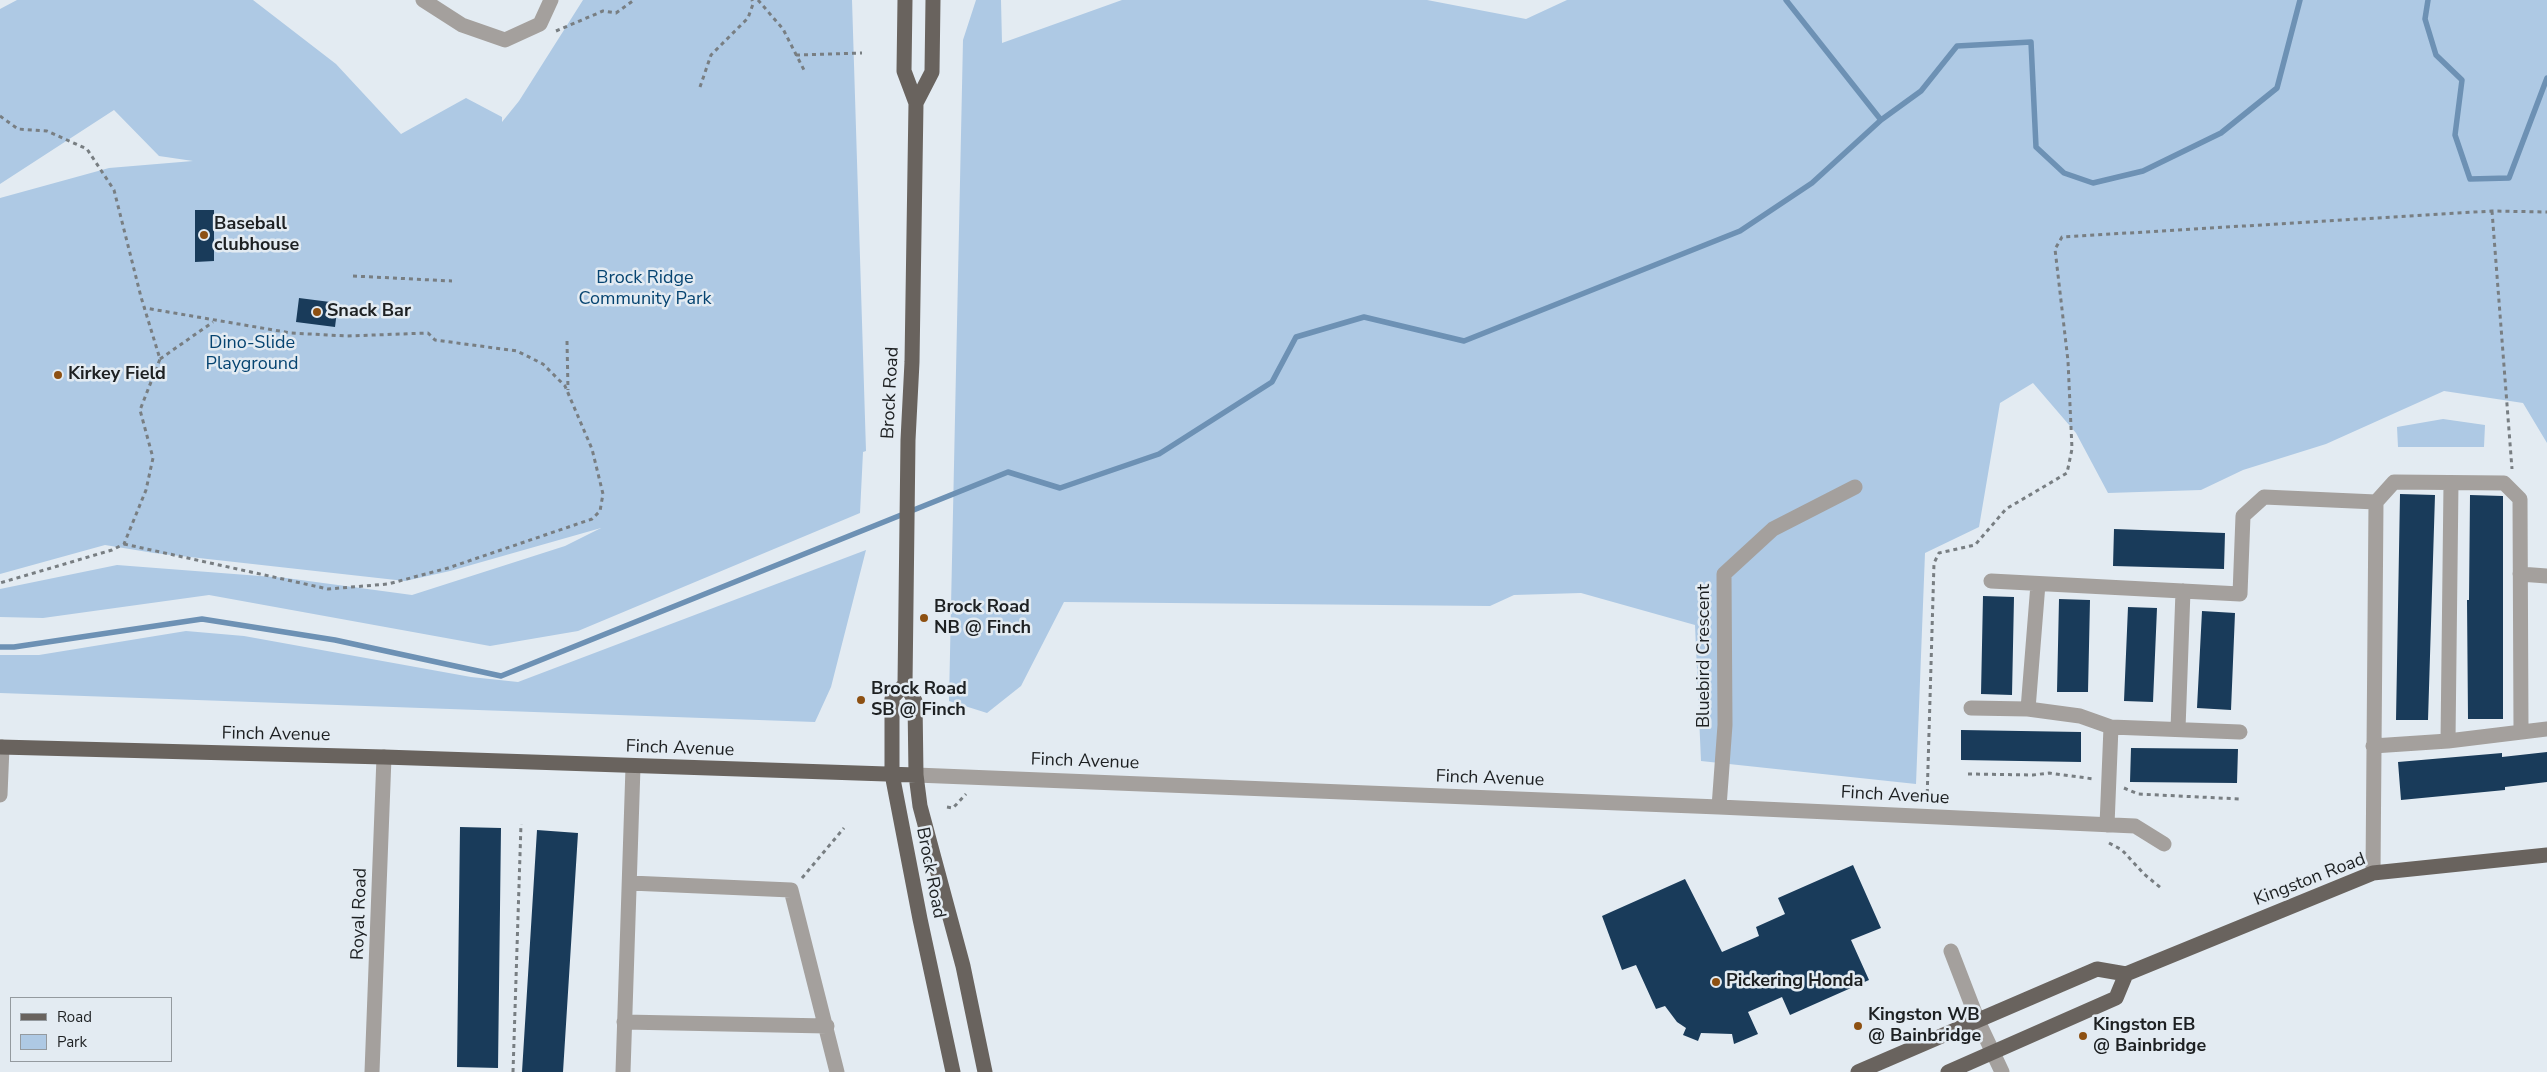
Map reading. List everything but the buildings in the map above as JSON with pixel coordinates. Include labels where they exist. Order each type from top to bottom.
[{"type":"main road","name":"Brock Road","points":[[905,0],[904,71],[916,103],[912,353],[908,440],[905,684],[915,701],[916,775],[920,806],[963,966],[985,1072]]},
{"type":"main road","name":"Brock Road","points":[[916,103],[932,72],[934,0]]},
{"type":"main road","name":"Brock Road","points":[[905,684],[892,698],[892,774],[920,919],[953,1072]]},
{"type":"main road","name":"Finch Avenue","points":[[1,747],[384,757],[916,775]]},
{"type":"main road","name":"Kingston Road","points":[[2126,974],[2373,873],[2547,855]]},
{"type":"main road","points":[[1858,1072],[2097,969],[2126,974],[2116,998],[1948,1072]]},
{"type":"street","points":[[423,0],[462,25],[505,40],[540,24],[551,0]]},
{"type":"street","points":[[2373,873],[2376,502],[2394,482],[2504,483],[2520,499],[2521,731]]},
{"type":"street","points":[[2448,741],[2451,482]]},
{"type":"street","name":"Bluebird Crescent","points":[[1719,807],[1725,725],[1724,574],[1773,529],[1855,487]]},
{"type":"street","points":[[1991,581],[2240,594],[2243,516],[2264,497],[2376,502]]},
{"type":"street","points":[[2520,574],[2547,576]]},
{"type":"street","points":[[2028,709],[2038,584]]},
{"type":"street","points":[[2178,729],[2183,591]]},
{"type":"street","points":[[1971,708],[2028,709],[2080,716],[2112,727],[2240,732]]},
{"type":"street","points":[[2107,825],[2112,727]]},
{"type":"street","points":[[2373,746],[2448,741],[2547,729]]},
{"type":"street","points":[[0,795],[1,747]]},
{"type":"street","name":"Royal Road","points":[[372,1072],[384,757]]},
{"type":"street","points":[[623,1072],[633,766]]},
{"type":"street","name":"Finch Avenue","points":[[916,775],[1719,807],[2135,826],[2164,844]]},
{"type":"street","points":[[630,883],[791,890],[827,1026],[837,1072]]},
{"type":"street","points":[[1951,951],[1978,1021],[2002,1072]]},
{"type":"street","points":[[624,1022],[827,1026]]},
{"type":"path","points":[[556,31],[603,11],[616,13],[634,0]]},
{"type":"path","points":[[700,87],[711,56],[748,18],[753,4],[752,0]]},
{"type":"path","points":[[758,0],[783,29],[804,70]]},
{"type":"path","points":[[796,55],[862,53]]},
{"type":"path","points":[[0,116],[18,129],[47,131],[87,149],[114,190],[144,308],[160,359]]},
{"type":"path","points":[[1926,816],[1934,563],[1939,553],[1975,544],[2006,509],[2067,473],[2072,450],[2068,361],[2055,249],[2062,236],[2492,211],[2547,212]]},
{"type":"path","points":[[2492,211],[2512,449],[2512,491]]},
{"type":"path","points":[[353,276],[452,281]]},
{"type":"path","points":[[0,582],[112,550],[124,544],[328,589],[388,584],[448,568],[592,520],[600,511],[603,494],[592,449],[566,386],[543,364],[517,351],[435,340],[428,333],[340,336],[291,333],[214,322],[144,308]]},
{"type":"path","points":[[124,544],[146,490],[153,458],[140,410],[160,359],[214,322]]},
{"type":"path","points":[[567,341],[568,393]]},
{"type":"path","points":[[513,1072],[521,824]]},
{"type":"path","points":[[791,890],[844,828]]},
{"type":"green space","name":"Brock Ridge Community Park","points":[[17,0],[253,0],[336,64],[401,134],[466,98],[502,117],[502,122],[519,101],[583,0],[852,0],[866,451],[863,452],[860,513],[578,631],[490,646],[209,595],[43,618],[0,617],[0,589],[117,565],[286,578],[412,595],[565,546],[601,528],[450,571],[405,581],[154,553],[105,545],[0,574],[0,198],[109,168],[193,161],[159,156],[114,110],[0,184],[0,9]]},
{"type":"green space","points":[[976,0],[1001,0],[1002,43],[1122,0],[1427,0],[1526,19],[1567,0],[2547,0],[2547,443],[2523,403],[2444,391],[2326,444],[2243,470],[2201,490],[2108,493],[2076,433],[2033,383],[2000,403],[1979,527],[1925,553],[1916,784],[1701,761],[1695,625],[1581,593],[1514,595],[1490,606],[1064,602],[1021,686],[987,713],[949,701],[963,40]]},
{"type":"green space","points":[[2443,419],[2485,425],[2484,447],[2398,447],[2397,427]]},
{"type":"green space","points":[[866,550],[831,687],[815,722],[0,693],[0,655],[39,655],[186,631],[244,636],[471,677],[518,682]]},
{"type":"waterway","points":[[1786,0],[1881,120]]},
{"type":"waterway","points":[[0,647],[14,647],[202,619],[335,640],[501,676],[1008,472],[1060,488],[1159,454],[1272,382],[1296,337],[1364,317],[1464,341],[1740,231],[1812,183],[1881,120],[1921,91],[1957,46],[2031,42],[2036,147],[2064,173],[2093,183],[2143,171],[2221,133],[2277,88],[2300,0]]},
{"type":"waterway","points":[[2428,0],[2425,19],[2436,55],[2462,80],[2455,135],[2470,179],[2509,178],[2547,78]]},
{"type":"place","name":"Baseball clubhouse","points":[[204,235]]},
{"type":"place","name":"Snack Bar","points":[[317,312]]},
{"type":"place","name":"Kirkey Field","points":[[58,375]]},
{"type":"place","name":"Brock Road NB @ Finch","points":[[924,618]]},
{"type":"place","name":"Brock Road SB @ Finch","points":[[861,700]]},
{"type":"place","name":"Pickering Honda","points":[[1716,982]]},
{"type":"place","name":"Kingston WB @ Bainbridge","points":[[1858,1026]]},
{"type":"place","name":"Kingston EB @ Bainbridge","points":[[2083,1036]]},
{"type":"park label","name":"Dino-Slide Playground","points":[[252,354]]}]
